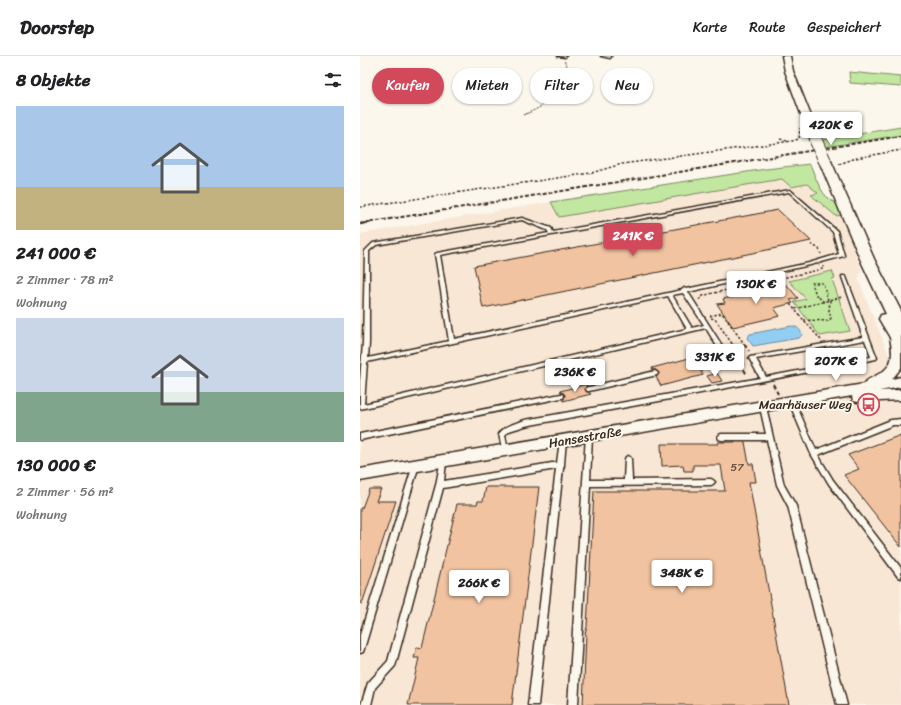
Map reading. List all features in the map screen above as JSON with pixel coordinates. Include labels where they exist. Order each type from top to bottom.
[{"type":"main road","points":[[786,56],[789,71],[816,141],[868,261],[878,298],[899,334]]},
{"type":"street","name":"Hansestraße","points":[[865,389],[876,380],[892,373],[899,362],[899,334]]},
{"type":"street","name":"Hansestraße","points":[[360,475],[811,399],[901,382]]},
{"type":"street","name":"Hansestraße","points":[[811,399],[901,395]]},
{"type":"lane","points":[[559,56],[565,56]]},
{"type":"lane","points":[[602,56],[610,56]]},
{"type":"lane","points":[[364,361],[452,342],[669,294],[684,290],[810,264],[842,255],[835,232],[790,191],[437,254],[452,342]]},
{"type":"lane","points":[[552,233],[549,229],[522,219],[375,244],[371,246],[368,251],[366,343],[361,406],[707,326]]},
{"type":"lane","points":[[505,451],[502,434],[507,429],[525,423],[874,358],[844,277]]},
{"type":"lane","points":[[684,290],[726,356],[696,363]]},
{"type":"lane","points":[[669,294],[691,330]]},
{"type":"lane","points":[[764,379],[752,358],[866,338]]},
{"type":"lane","points":[[589,389],[655,373]]},
{"type":"lane","points":[[360,437],[561,396]]},
{"type":"lane","points":[[792,402],[814,454],[831,482],[901,574]]},
{"type":"lane","points":[[763,407],[781,485],[792,506],[842,705]]},
{"type":"lane","points":[[814,454],[893,422],[901,422]]},
{"type":"lane","points":[[573,705],[589,436]]},
{"type":"lane","points":[[721,436],[769,437]]},
{"type":"lane","points":[[534,705],[564,440]]},
{"type":"lane","points":[[628,459],[628,483]]},
{"type":"lane","points":[[366,705],[372,686],[392,663],[440,485],[443,461]]},
{"type":"lane","points":[[360,649],[416,466]]},
{"type":"lane","points":[[440,485],[552,466],[561,466]]},
{"type":"lane","points":[[586,483],[711,482]]},
{"type":"path","points":[[523,115],[555,98],[568,81],[570,76],[569,67],[559,56]]},
{"type":"path","points":[[360,207],[592,173],[622,164],[791,142],[799,139],[799,132]]},
{"type":"path","points":[[780,139],[791,142]]},
{"type":"path","points":[[848,161],[856,158],[901,150]]},
{"type":"path","points":[[698,301],[700,297],[709,294],[823,269]]},
{"type":"path","points":[[804,320],[829,321],[831,318],[829,311],[830,300],[828,300],[823,283],[812,283],[816,295],[824,302]]},
{"type":"path","points":[[795,309],[839,297],[852,298]]},
{"type":"path","points":[[790,304],[825,345]]},
{"type":"path","points":[[750,382],[742,366],[744,361],[715,319],[709,316],[722,313],[754,358]]},
{"type":"shaded area","points":[[810,164],[824,193],[833,202],[837,203],[862,272],[858,279],[889,355],[901,375],[901,705],[360,705],[360,234],[551,202],[766,169]]},
{"type":"green space","points":[[849,72],[901,77],[901,87],[850,83]]},
{"type":"green space","points":[[901,127],[901,135],[824,147],[822,140]]},
{"type":"green space","points":[[810,164],[823,193],[832,201],[837,203],[842,215],[836,216],[811,195],[818,193],[807,184],[791,187],[782,179],[559,217],[551,202],[766,169]]},
{"type":"green space","points":[[832,271],[835,278],[832,279],[850,331],[820,336],[794,302],[806,299],[789,281]]},
{"type":"water","points":[[791,326],[799,330],[802,335],[799,338],[753,346],[747,338],[750,334]]},
{"type":"building","points":[[778,210],[811,241],[483,308],[474,266]]},
{"type":"building","points":[[787,285],[798,298],[790,300],[793,303],[774,308],[780,316],[733,327],[717,304],[725,303],[723,299]]},
{"type":"building","points":[[693,357],[694,360],[692,364],[698,366],[703,375],[661,386],[656,377],[659,373],[652,368]]},
{"type":"building","points":[[717,373],[722,381],[712,383],[707,376]]},
{"type":"building","points":[[587,384],[585,390],[591,394],[563,401],[565,395],[560,391]]},
{"type":"building","points":[[901,435],[901,547],[844,475],[859,469],[848,455]]},
{"type":"building","points":[[718,442],[745,442],[749,464],[753,464],[756,482],[749,482],[789,705],[583,705],[585,634],[587,627],[594,491],[725,491],[721,465],[693,465],[693,471],[684,471],[683,465],[662,466],[661,444],[718,444]]},
{"type":"building","points":[[486,487],[539,487],[512,705],[408,705],[419,658],[414,658],[417,647],[422,648],[457,504],[477,504],[478,501],[483,501]]},
{"type":"building","points":[[369,489],[381,489],[376,501],[396,501],[362,604],[360,603],[360,508],[362,508]]},
{"type":"railway","points":[[370,222],[901,136]]},
{"type":"railway","points":[[360,224],[370,222]]},
{"type":"railway","points":[[365,223],[370,222]]},
{"type":"place","name":"Maarhäuser Weg","points":[[868,404]]}]
